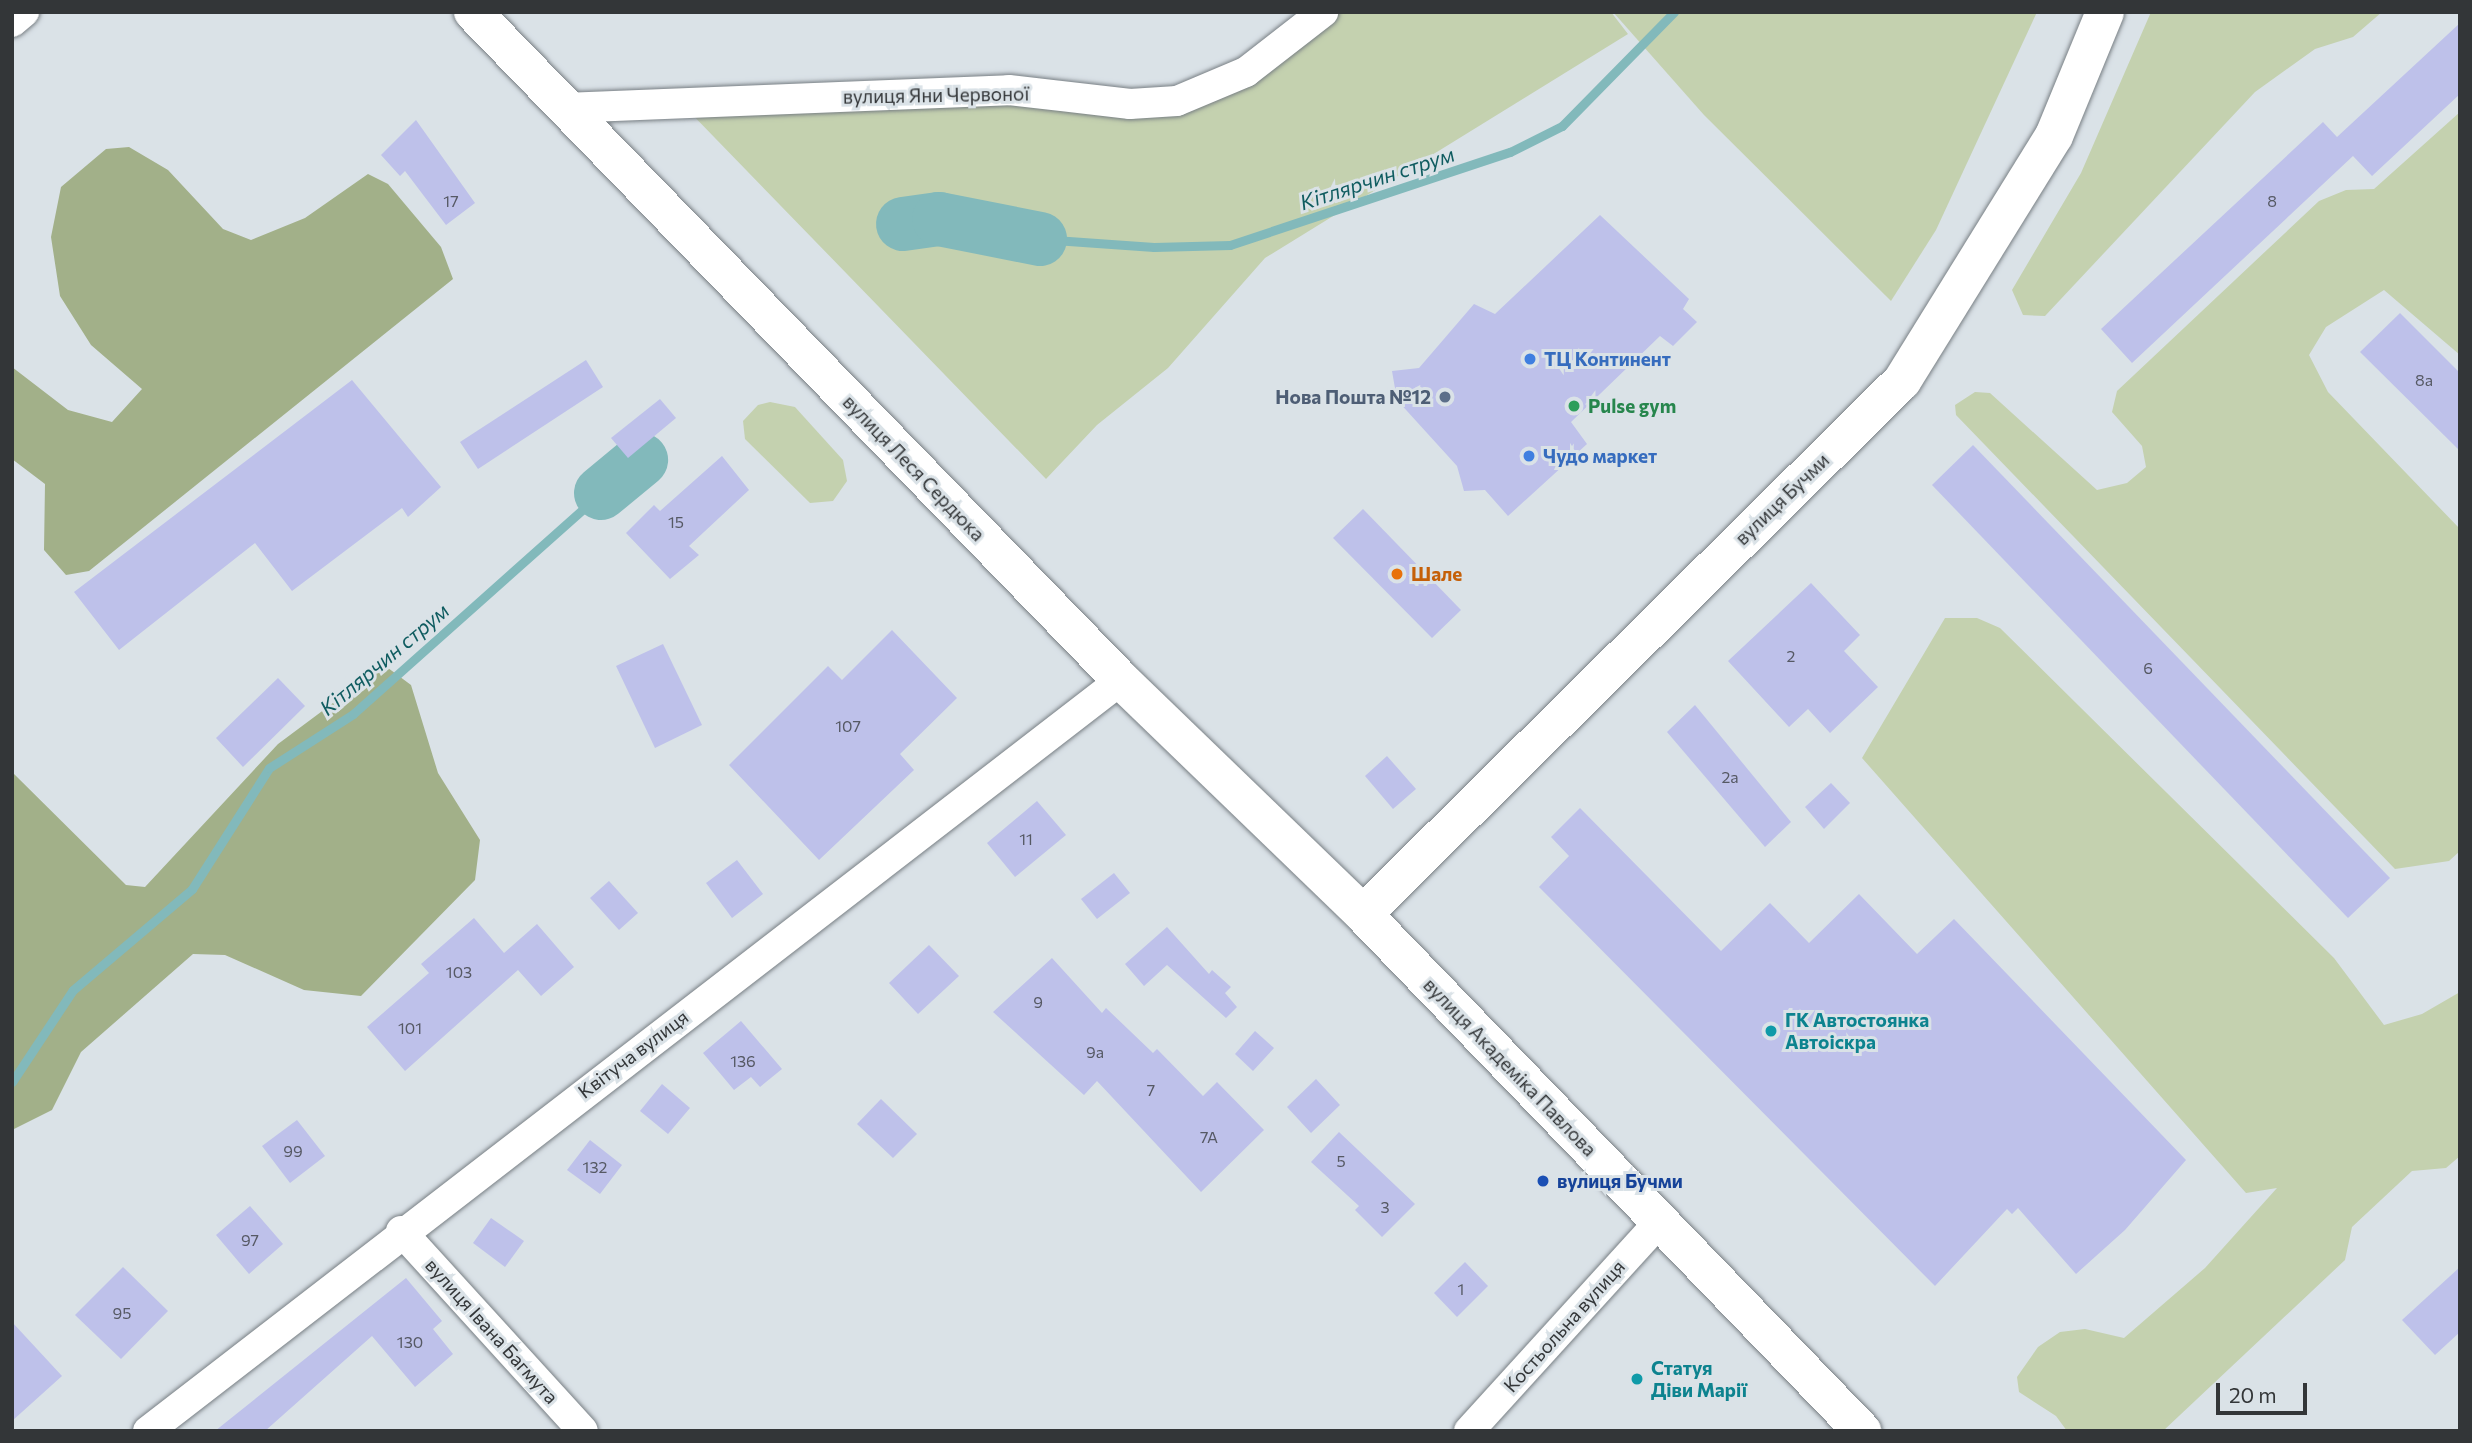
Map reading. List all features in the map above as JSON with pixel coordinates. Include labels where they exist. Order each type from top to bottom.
[{"type":"main road","name":"вулиця Леся Сердюка","points":[[473,12],[1121,680],[1363,914]]},
{"type":"main road","name":"вулиця Бучми","points":[[1363,914],[1902,381],[2054,136],[2105,12]]},
{"type":"main road","name":"вулиця Академіка Павлова","points":[[1363,914],[1862,1431]]},
{"type":"street","points":[[12,22],[24,12]]},
{"type":"street","name":"вулиця Яни Червоної","points":[[564,108],[1009,90],[1130,104],[1177,100],[1247,72],[1323,12]]},
{"type":"street","name":"Квітуча вулиця","points":[[148,1431],[401,1231],[1121,680]]},
{"type":"street","name":"Костьольна вулиця","points":[[1469,1431],[1660,1221]]},
{"type":"street","name":"вулиця Івана Багмута","points":[[401,1231],[583,1431]]},
{"type":"green space","points":[[1322,12],[1611,12],[1628,34],[1265,258],[1168,368],[1097,425],[1046,479],[682,104],[1177,101]]},
{"type":"green space","points":[[1613,12],[2037,12],[1936,230],[1891,301],[1704,115]]},
{"type":"green space","points":[[2151,12],[2382,12],[2353,37],[2315,49],[2255,92],[2045,316],[2023,315],[2012,290],[2081,173]]},
{"type":"green space","points":[[2460,112],[2460,355],[2384,290],[2326,327],[2309,355],[2328,392],[2460,529],[2460,851],[2449,861],[2395,869],[1956,415],[1955,405],[1975,392],[1990,393],[2097,490],[2127,483],[2146,467],[2142,446],[2112,412],[2117,391],[2319,201],[2346,190],[2374,189]]},
{"type":"green space","points":[[129,147],[168,170],[223,229],[251,240],[305,218],[368,174],[388,184],[441,247],[453,279],[89,571],[66,575],[44,550],[45,484],[12,459],[12,367],[68,410],[112,422],[142,389],[91,345],[60,296],[51,237],[61,187],[106,149]]},
{"type":"green space","points":[[770,402],[795,407],[843,460],[847,481],[833,501],[810,503],[745,439],[743,421],[758,405]]},
{"type":"green space","points":[[1945,618],[1977,618],[2000,628],[2334,958],[2384,1025],[2422,1014],[2460,992],[2460,1156],[2446,1168],[2412,1171],[2352,1227],[2345,1260],[2163,1431],[2067,1431],[2056,1416],[2019,1392],[2017,1377],[2038,1347],[2060,1332],[2085,1329],[2124,1338],[2205,1268],[2277,1188],[2246,1193],[1862,758]]},
{"type":"green space","points":[[384,665],[411,685],[438,773],[480,840],[475,880],[361,996],[304,990],[225,955],[193,954],[81,1052],[52,1110],[12,1130],[12,772],[126,885],[145,887],[278,744]]},
{"type":"building","points":[[2460,23],[2460,94],[2372,176],[2353,156],[2132,363],[2101,329],[2323,122],[2337,137]]},
{"type":"building","points":[[416,120],[475,203],[446,225],[405,171],[400,176],[381,155]]},
{"type":"building","name":"ТЦ Континент","points":[[1600,215],[1689,299],[1683,309],[1697,322],[1673,346],[1660,336],[1571,422],[1587,444],[1508,516],[1485,490],[1464,491],[1457,466],[1397,400],[1392,371],[1419,368],[1474,304],[1495,314]]},
{"type":"building","points":[[2400,313],[2460,373],[2460,451],[2360,352]]},
{"type":"building","points":[[586,360],[603,387],[478,469],[460,442]]},
{"type":"building","points":[[352,380],[441,487],[408,517],[402,508],[292,591],[255,543],[119,650],[74,592]]},
{"type":"building","points":[[660,399],[676,418],[628,458],[611,438]]},
{"type":"building","points":[[1973,445],[2390,878],[2348,918],[1932,485]]},
{"type":"building","points":[[722,456],[749,490],[689,546],[699,555],[670,579],[626,533],[654,505],[660,511]]},
{"type":"building","name":"Шале","points":[[1363,509],[1461,610],[1432,638],[1333,538]]},
{"type":"building","points":[[1811,583],[1860,635],[1844,651],[1878,687],[1830,733],[1808,709],[1789,727],[1728,661]]},
{"type":"building","points":[[892,630],[957,698],[900,754],[914,770],[819,860],[729,765],[828,666],[842,680]]},
{"type":"building","points":[[663,644],[702,725],[655,748],[616,666]]},
{"type":"building","points":[[278,678],[305,706],[243,767],[216,738]]},
{"type":"building","points":[[1695,705],[1791,822],[1765,847],[1667,732]]},
{"type":"building","points":[[1387,756],[1416,789],[1393,809],[1365,776]]},
{"type":"building","points":[[1831,783],[1850,803],[1824,829],[1805,807]]},
{"type":"building","points":[[1037,801],[1066,835],[1015,877],[987,843]]},
{"type":"building","points":[[1580,808],[1721,951],[1770,903],[1809,943],[1859,894],[1917,954],[1954,919],[2186,1160],[2125,1230],[2076,1274],[2018,1208],[2012,1214],[2007,1209],[1935,1286],[1539,887],[1569,856],[1551,837]]},
{"type":"building","points":[[737,860],[763,894],[732,918],[706,883]]},
{"type":"building","points":[[1114,873],[1130,893],[1097,919],[1081,899]]},
{"type":"building","points":[[609,881],[638,913],[619,930],[590,898]]},
{"type":"building","points":[[474,918],[504,953],[537,924],[574,967],[541,996],[518,970],[405,1071],[367,1027],[429,973],[421,964]]},
{"type":"building","points":[[1167,927],[1209,974],[1212,970],[1231,987],[1225,993],[1237,1007],[1226,1018],[1167,965],[1144,986],[1125,964]]},
{"type":"building","points":[[929,945],[959,976],[918,1014],[889,983]]},
{"type":"building","points":[[1052,958],[1102,1013],[1106,1008],[1153,1053],[1157,1049],[1203,1096],[1217,1082],[1264,1130],[1201,1192],[1097,1081],[1084,1095],[993,1012]]},
{"type":"building","points":[[741,1021],[782,1069],[760,1087],[751,1077],[734,1090],[703,1053]]},
{"type":"building","points":[[1255,1031],[1274,1048],[1253,1071],[1235,1054]]},
{"type":"building","points":[[1316,1079],[1340,1105],[1311,1133],[1287,1107]]},
{"type":"building","points":[[662,1084],[690,1108],[668,1134],[640,1111]]},
{"type":"building","points":[[881,1099],[917,1134],[893,1158],[857,1124]]},
{"type":"building","points":[[297,1120],[325,1156],[290,1183],[262,1146]]},
{"type":"building","points":[[1339,1132],[1415,1204],[1382,1237],[1355,1210],[1359,1206],[1311,1162]]},
{"type":"building","points":[[590,1140],[622,1165],[600,1194],[567,1170]]},
{"type":"building","points":[[250,1206],[283,1244],[249,1274],[216,1235]]},
{"type":"building","points":[[491,1218],[524,1241],[505,1267],[473,1243]]},
{"type":"building","points":[[1465,1262],[1488,1286],[1457,1317],[1434,1293]]},
{"type":"building","points":[[123,1267],[168,1311],[121,1359],[75,1315]]},
{"type":"building","points":[[2460,1267],[2460,1332],[2435,1355],[2402,1320]]},
{"type":"building","points":[[406,1278],[442,1321],[433,1329],[453,1354],[415,1387],[372,1336],[265,1431],[215,1431]]},
{"type":"building","points":[[12,1322],[62,1376],[12,1421]]},
{"type":"waterway","name":"Кітлярчин струм","points":[[1040,239],[1154,247],[1230,245],[1510,152],[1562,126],[1674,12]]},
{"type":"waterway","points":[[903,224],[939,219],[1040,239]]},
{"type":"waterway","points":[[601,493],[641,460]]},
{"type":"waterway","name":"Кітлярчин струм","points":[[12,1082],[73,990],[192,889],[269,768],[353,714],[601,493]]},
{"type":"place","name":"ТЦ Континент","points":[[1530,359]]},
{"type":"place","name":"Нова Пошта №12","points":[[1445,397]]},
{"type":"place","name":"Pulse gym","points":[[1574,406]]},
{"type":"place","name":"Чудо маркет","points":[[1529,456]]},
{"type":"place","name":"Шале","points":[[1397,574]]},
{"type":"place","name":"ГК Автостоянка Автоіскра","points":[[1771,1031]]},
{"type":"place","name":"вулиця Бучми","points":[[1543,1181]]},
{"type":"place","name":"Статуя Діви Марії","points":[[1637,1379]]}]
